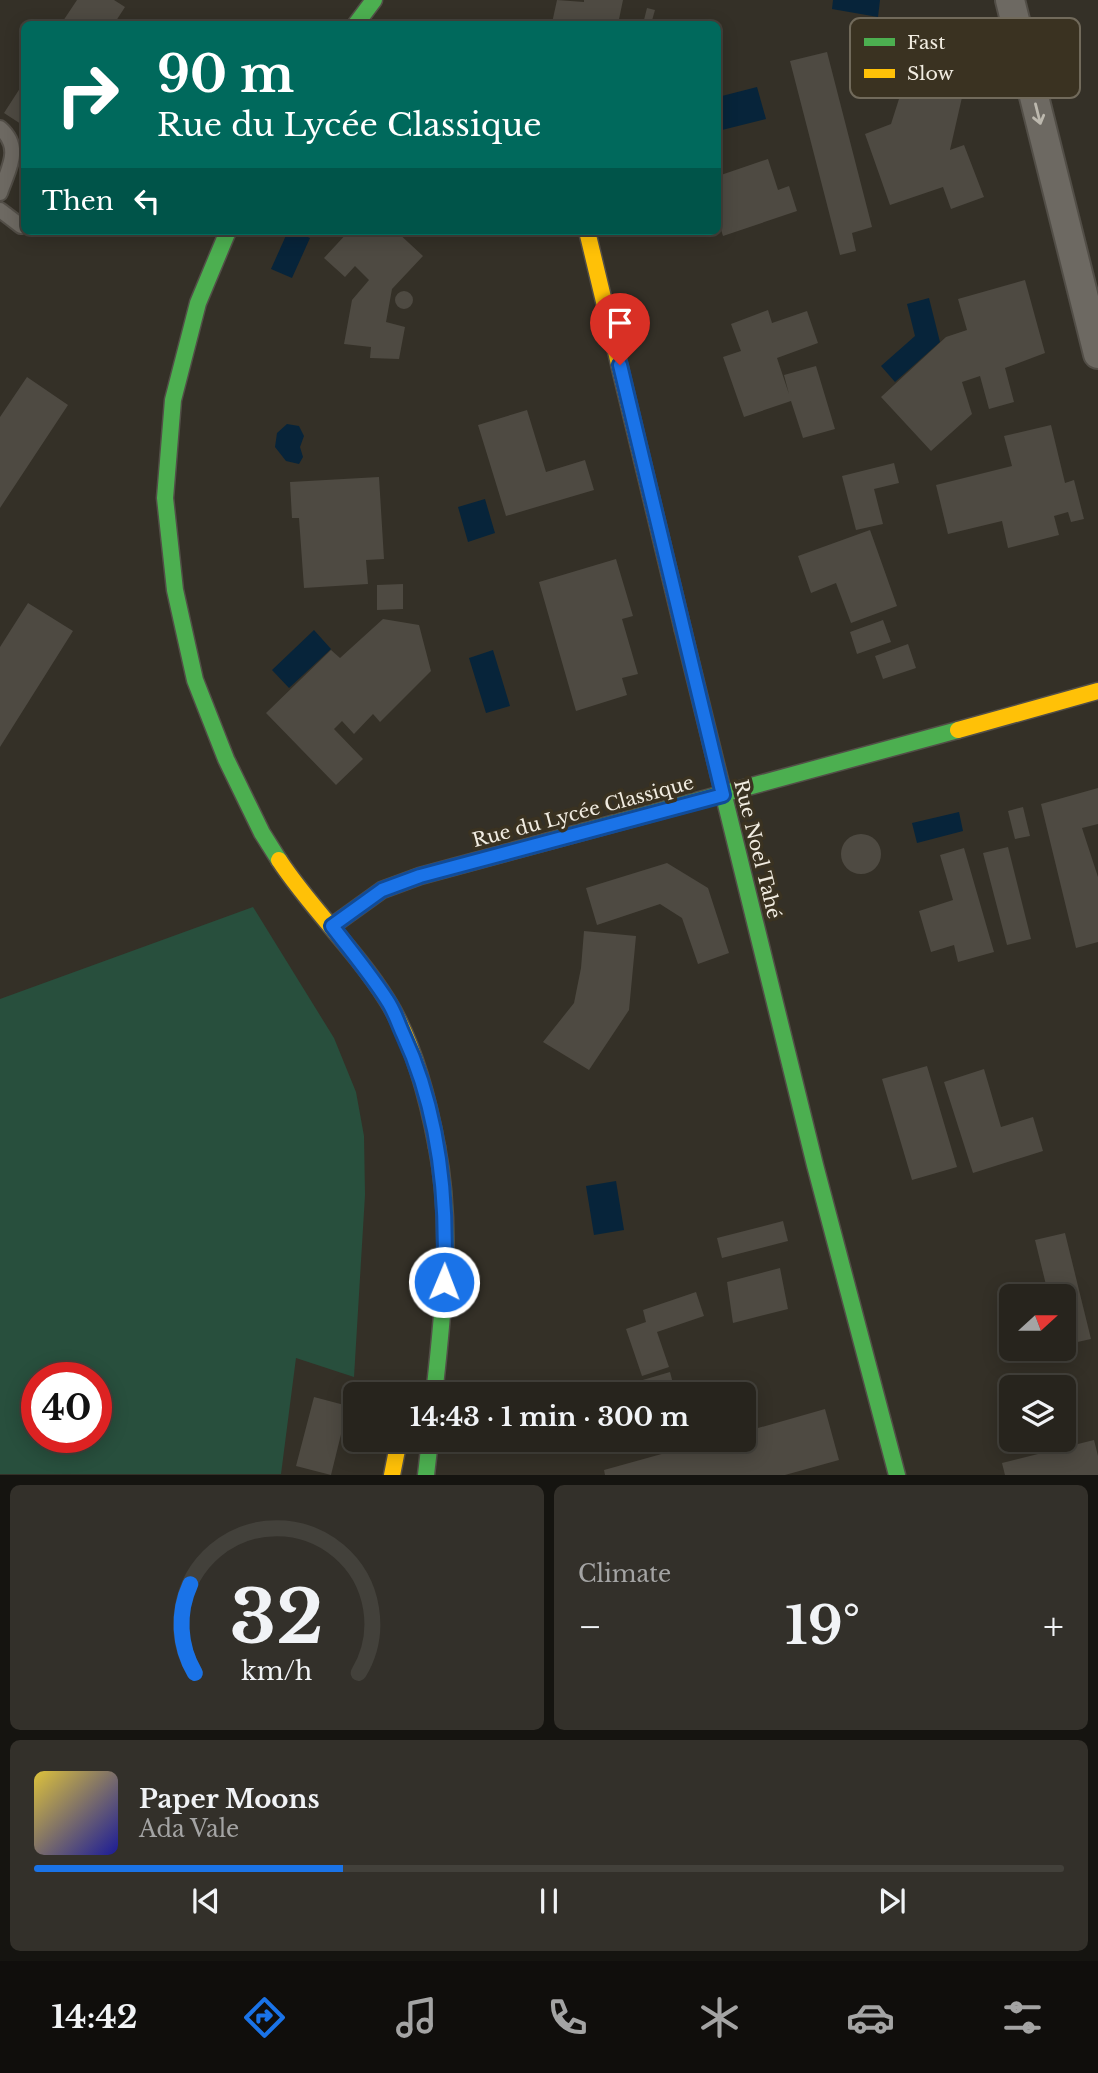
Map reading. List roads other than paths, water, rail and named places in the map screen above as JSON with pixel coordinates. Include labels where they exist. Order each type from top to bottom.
[{"type":"street","points":[[358,21],[374,0]]},
{"type":"street","points":[[1010,0],[1014,18]]},
{"type":"street","points":[[1034,98],[1098,354]]},
{"type":"street","points":[[226,235],[198,303],[173,400],[165,498],[175,590],[195,680],[226,759],[262,833],[287,872],[332,926],[388,1001],[414,1058],[430,1111],[440,1162],[443,1203],[444,1273],[435,1382]]},
{"type":"street","name":"Rue Noel Tahé","points":[[588,235],[835,1249],[897,1475]]},
{"type":"street","name":"Rue du Lycée Classique","points":[[332,926],[382,890],[420,876],[1098,691]]},
{"type":"street","points":[[427,1296],[443,1203]]},
{"type":"street","points":[[392,1475],[397,1452]]},
{"type":"street","points":[[426,1475],[428,1452]]},
{"type":"lane","points":[[0,128],[9,135],[14,150],[0,193]]},
{"type":"lane","points":[[0,210],[21,226]]},
{"type":"water","points":[[833,0],[880,0],[878,17],[832,9]]},
{"type":"water","points":[[757,87],[766,119],[721,130],[721,96]]},
{"type":"water","points":[[286,235],[303,235],[310,238],[292,278],[271,269]]},
{"type":"water","points":[[929,298],[940,342],[895,382],[881,366],[915,336],[907,304]]},
{"type":"water","points":[[287,424],[299,426],[304,436],[300,447],[303,457],[299,464],[286,461],[275,447],[277,433]]},
{"type":"water","points":[[485,499],[495,533],[468,542],[458,507]]},
{"type":"water","points":[[314,630],[331,649],[289,688],[272,670]]},
{"type":"water","points":[[493,650],[510,706],[486,713],[469,658]]},
{"type":"water","points":[[959,812],[963,831],[917,843],[912,823]]},
{"type":"water","points":[[616,1181],[624,1230],[594,1235],[586,1186]]}]
